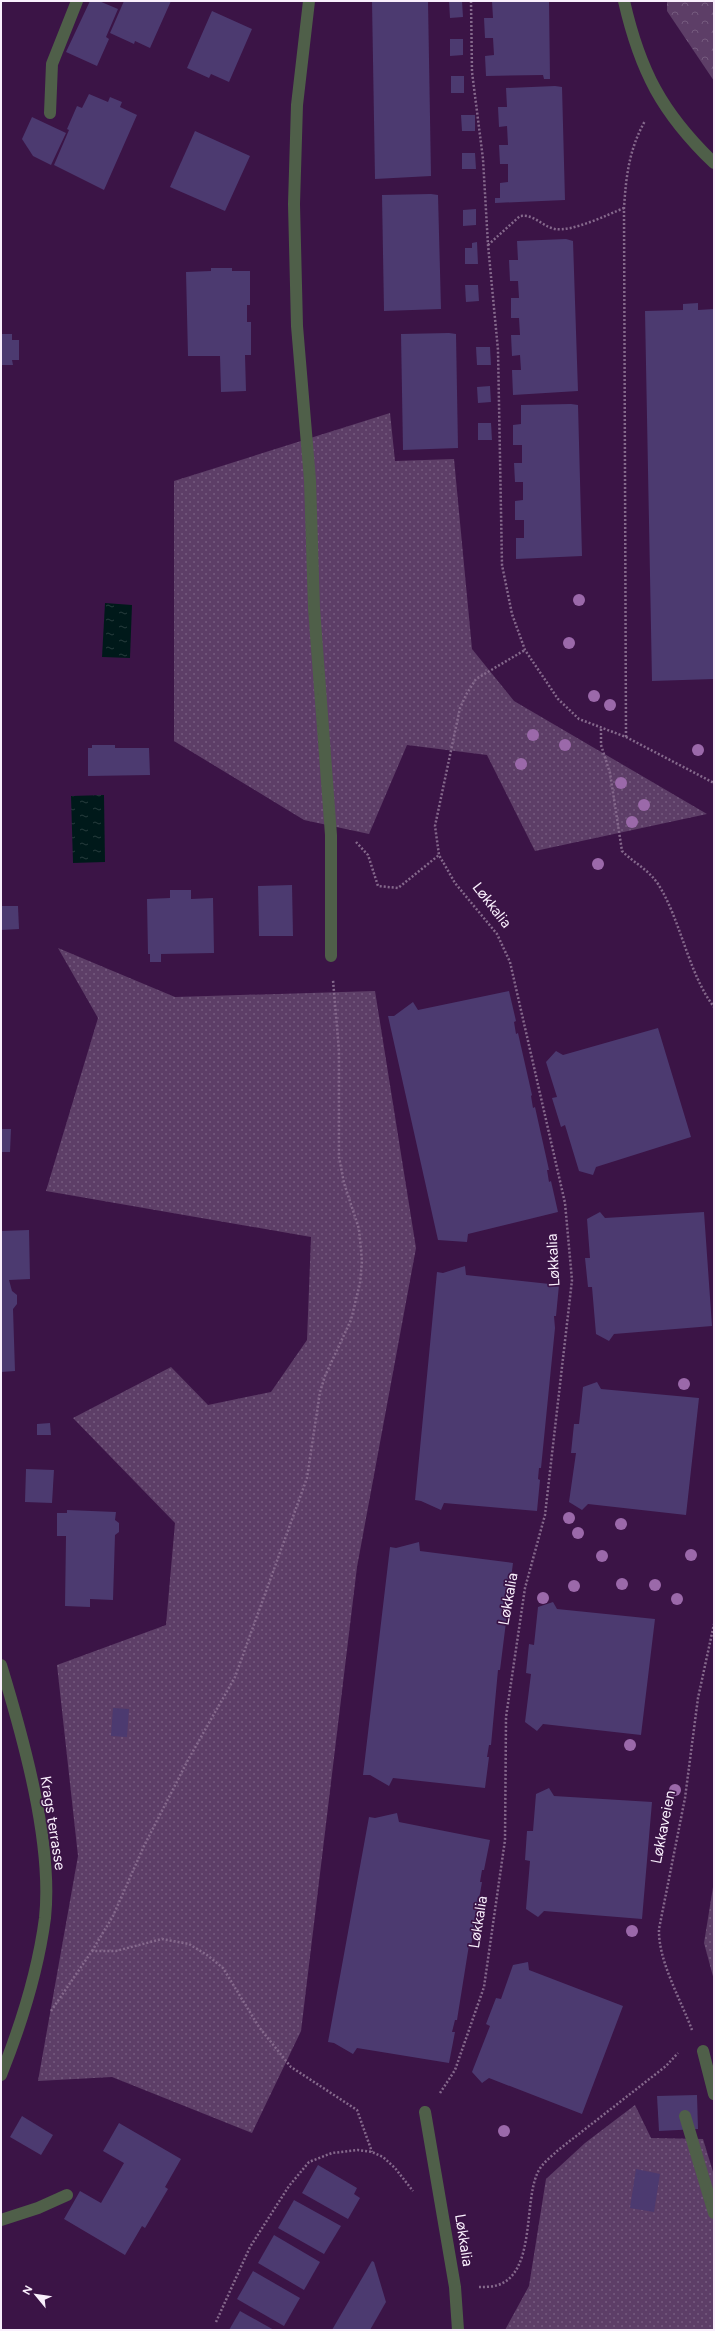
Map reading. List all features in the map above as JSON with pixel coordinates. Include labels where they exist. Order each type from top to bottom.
[{"type":"street","points":[[50,113],[52,64],[77,1]]},
{"type":"street","points":[[309,1],[297,105],[294,204],[297,326],[310,480],[314,608],[330,835],[331,956]]},
{"type":"street","points":[[624,1],[640,59],[661,102],[677,125],[714,163]]},
{"type":"street","name":"Krags terrasse","points":[[1,1665],[30,1775],[43,1842],[46,1881],[45,1917],[38,1953],[26,2004],[1,2075]]},
{"type":"street","points":[[703,2051],[714,2094]]},
{"type":"street","name":"Løkkalia","points":[[425,2112],[444,2214],[455,2287],[458,2330]]},
{"type":"street","points":[[685,2116],[714,2213]]},
{"type":"street","points":[[1,2220],[38,2208],[67,2195]]},
{"type":"path","points":[[471,1],[472,72],[483,158],[488,245],[498,350],[502,565],[512,614],[525,650],[558,699],[579,719],[601,730],[626,737],[714,783]]},
{"type":"path","points":[[626,737],[624,208],[626,173],[631,150],[645,122],[661,102]]},
{"type":"path","points":[[488,245],[520,216],[534,217],[549,227],[557,229],[597,219],[624,208]]},
{"type":"path","points":[[330,835],[354,840],[368,855],[378,886],[398,888],[439,855],[435,826],[460,708],[476,679],[525,650]]},
{"type":"path","points":[[601,730],[601,745],[610,773],[622,851],[648,871],[658,885],[696,972],[714,1007]]},
{"type":"path","name":"Løkkalia","points":[[425,2112],[454,2070],[484,1987],[505,1840],[506,1717],[525,1588],[545,1515],[572,1280],[565,1203],[510,962],[497,934],[455,883],[439,855]]},
{"type":"path","points":[[48,2017],[92,1951],[112,1916],[144,1846],[188,1760],[236,1677],[307,1478],[320,1392],[325,1376],[351,1320],[360,1283],[362,1261],[359,1229],[352,1202],[344,1183],[339,1157],[339,1051],[331,956]]},
{"type":"path","name":"Løkkaveien","points":[[689,2037],[693,2031],[662,1958],[659,1941],[659,1929],[685,1798],[698,1698],[714,1624]]},
{"type":"path","points":[[92,1951],[116,1951],[162,1939],[189,1944],[207,1955],[223,1968],[259,2027],[291,2067],[357,2110],[372,2152]]},
{"type":"path","points":[[455,2287],[474,2288],[498,2285],[510,2278],[523,2257],[530,2198],[541,2166],[557,2151],[666,2066],[681,2049]]},
{"type":"path","points":[[216,2322],[250,2247],[289,2186],[309,2162],[332,2153],[358,2150],[372,2152],[383,2157],[395,2168],[432,2212],[444,2214]]},
{"type":"green space","points":[[667,1],[714,1],[714,81],[667,11]]},
{"type":"green space","points":[[390,413],[395,461],[454,459],[472,649],[514,701],[707,814],[535,851],[487,755],[407,745],[369,834],[304,820],[174,741],[174,481]]},
{"type":"green space","points":[[58,948],[175,997],[375,991],[416,1248],[357,1567],[301,2031],[252,2133],[112,2077],[38,2081],[78,1856],[57,1665],[166,1625],[175,1523],[73,1418],[171,1367],[208,1405],[271,1392],[307,1340],[311,1237],[46,1191],[98,1018]]},
{"type":"green space","points":[[714,1881],[714,1980],[704,1943]]},
{"type":"green space","points":[[635,2105],[651,2138],[703,2139],[714,2175],[714,2330],[505,2330],[529,2286],[546,2179],[585,2143]]},
{"type":"water","points":[[105,603],[132,605],[130,658],[102,657]]},
{"type":"water","points":[[104,795],[105,862],[73,863],[71,796]]},
{"type":"building","points":[[90,1],[99,1],[118,9],[106,37],[109,39],[97,66],[66,52]]},
{"type":"building","points":[[124,1],[171,1],[150,48],[135,41],[134,44],[110,33]]},
{"type":"building","points":[[372,1],[428,1],[431,176],[375,179]]},
{"type":"building","points":[[449,1],[462,1],[463,17],[450,18]]},
{"type":"building","points":[[492,1],[549,1],[550,79],[544,79],[543,75],[486,76],[485,56],[494,55],[493,38],[485,38],[484,18],[493,18]]},
{"type":"building","points":[[212,11],[252,29],[229,82],[211,74],[209,78],[187,68]]},
{"type":"building","points":[[450,39],[463,39],[463,55],[450,56]]},
{"type":"building","points":[[451,76],[464,76],[464,93],[451,93]]},
{"type":"building","points":[[562,87],[565,200],[495,203],[495,198],[500,198],[500,183],[508,182],[508,164],[500,164],[499,145],[508,145],[507,126],[499,127],[498,107],[507,107],[506,88]]},
{"type":"building","points":[[89,94],[108,102],[110,97],[122,102],[120,107],[137,115],[104,190],[54,165],[69,130],[67,129],[77,106],[82,108]]},
{"type":"building","points":[[461,115],[475,115],[475,131],[462,131]]},
{"type":"building","points":[[32,117],[66,133],[51,165],[33,156],[22,139]]},
{"type":"building","points":[[195,131],[250,156],[225,211],[170,187]]},
{"type":"building","points":[[462,153],[475,153],[476,169],[462,169]]},
{"type":"building","points":[[382,195],[438,195],[441,309],[384,311]]},
{"type":"building","points":[[476,209],[476,225],[463,226],[463,210]]},
{"type":"building","points":[[566,239],[573,241],[578,391],[513,395],[512,370],[521,370],[520,355],[512,356],[511,335],[520,335],[519,318],[511,318],[511,298],[519,298],[518,281],[510,281],[509,260],[518,260],[517,241]]},
{"type":"building","points":[[477,242],[478,264],[465,264],[465,248],[472,248],[472,243]]},
{"type":"building","points":[[211,268],[232,268],[232,271],[250,271],[250,305],[247,305],[247,322],[251,322],[251,355],[245,355],[246,391],[221,392],[220,356],[188,356],[186,272],[211,271]]},
{"type":"building","points":[[465,285],[478,285],[479,301],[466,302]]},
{"type":"building","points":[[698,303],[698,310],[714,309],[714,679],[652,681],[645,311],[683,310],[683,304]]},
{"type":"building","points":[[1,334],[12,334],[12,340],[19,340],[19,360],[12,360],[13,365],[1,365]]},
{"type":"building","points":[[401,334],[456,334],[458,448],[403,450]]},
{"type":"building","points":[[476,347],[490,347],[491,365],[477,365]]},
{"type":"building","points":[[490,386],[491,402],[478,403],[477,387]]},
{"type":"building","points":[[521,405],[578,405],[582,556],[516,559],[516,538],[524,538],[524,520],[515,520],[515,501],[523,500],[523,482],[515,482],[514,463],[522,463],[522,445],[513,445],[513,425],[521,424]]},
{"type":"building","points":[[478,423],[491,423],[492,440],[478,440]]},
{"type":"building","points":[[92,745],[115,745],[115,748],[149,748],[150,775],[88,776],[88,748],[92,748]]},
{"type":"building","points":[[292,885],[293,936],[259,936],[258,886]]},
{"type":"building","points":[[170,890],[191,890],[191,899],[213,898],[214,953],[161,954],[161,962],[150,962],[150,954],[148,954],[147,899],[170,898]]},
{"type":"building","points":[[1,906],[18,906],[19,929],[1,930]]},
{"type":"building","points":[[509,991],[516,1021],[514,1022],[516,1034],[518,1033],[532,1095],[533,1108],[535,1107],[549,1170],[547,1170],[549,1182],[551,1181],[558,1212],[468,1234],[467,1242],[438,1240],[388,1016],[394,1016],[413,1002],[418,1010]]},
{"type":"building","points":[[658,1028],[691,1137],[596,1167],[593,1175],[579,1171],[565,1125],[561,1127],[552,1098],[557,1097],[546,1062],[556,1051],[563,1055]]},
{"type":"building","points":[[1,1129],[11,1129],[10,1152],[1,1152]]},
{"type":"building","points":[[600,1212],[605,1218],[704,1212],[712,1326],[614,1334],[609,1341],[596,1334],[592,1287],[588,1287],[585,1258],[590,1258],[587,1219]]},
{"type":"building","points":[[29,1230],[30,1279],[9,1280],[12,1291],[17,1295],[17,1304],[13,1309],[15,1371],[1,1372],[1,1231]]},
{"type":"building","points":[[465,1266],[466,1275],[559,1285],[556,1316],[554,1316],[555,1328],[541,1468],[539,1468],[538,1479],[540,1480],[537,1511],[444,1503],[441,1510],[421,1501],[415,1500],[437,1272],[443,1273]]},
{"type":"building","points":[[597,1382],[601,1389],[699,1398],[686,1515],[588,1504],[582,1510],[569,1502],[576,1453],[571,1453],[574,1424],[579,1424],[583,1387]]},
{"type":"building","points":[[50,1423],[51,1435],[37,1435],[37,1424]]},
{"type":"building","points":[[26,1469],[54,1470],[52,1503],[25,1502]]},
{"type":"building","points":[[67,1510],[116,1512],[115,1520],[119,1523],[119,1532],[115,1535],[113,1600],[90,1599],[90,1607],[65,1606],[66,1536],[57,1536],[57,1513],[67,1513]]},
{"type":"building","points":[[419,1542],[420,1551],[513,1563],[509,1594],[507,1594],[506,1606],[508,1606],[500,1670],[498,1670],[491,1745],[489,1745],[487,1757],[489,1757],[485,1788],[393,1778],[389,1786],[370,1775],[363,1775],[390,1547],[396,1548]]},
{"type":"building","points":[[553,1602],[557,1609],[655,1619],[641,1735],[543,1724],[537,1731],[525,1722],[531,1674],[526,1673],[529,1644],[534,1645],[538,1607]]},
{"type":"building","points":[[113,1708],[129,1709],[127,1737],[111,1736]]},
{"type":"building","points":[[549,1788],[554,1796],[652,1802],[642,1919],[544,1911],[538,1917],[526,1909],[530,1861],[525,1860],[527,1831],[533,1831],[536,1794]]},
{"type":"building","points":[[397,1813],[399,1822],[490,1840],[484,1870],[482,1870],[480,1882],[482,1882],[471,1946],[469,1945],[457,2020],[455,2020],[452,2032],[455,2032],[449,2063],[357,2048],[353,2054],[334,2043],[328,2042],[369,1817],[375,1818]]},
{"type":"building","points":[[528,1962],[529,1970],[623,2006],[582,2114],[489,2078],[482,2083],[472,2072],[490,2026],[486,2024],[496,1998],[501,1999],[513,1965]]},
{"type":"building","points":[[697,2095],[698,2129],[659,2131],[657,2096]]},
{"type":"building","points":[[22,2116],[53,2135],[41,2155],[10,2137]]},
{"type":"building","points":[[119,2123],[181,2159],[165,2187],[168,2189],[145,2228],[142,2226],[125,2255],[64,2219],[80,2191],[101,2203],[124,2163],[103,2151]]},
{"type":"building","points":[[318,2165],[357,2188],[354,2194],[360,2198],[348,2219],[302,2193]]},
{"type":"building","points":[[636,2169],[660,2174],[654,2212],[630,2208]]},
{"type":"building","points":[[294,2200],[341,2226],[324,2254],[278,2228]]},
{"type":"building","points":[[274,2235],[320,2262],[304,2290],[258,2263]]},
{"type":"building","points":[[372,2261],[374,2262],[386,2302],[370,2330],[332,2330]]},
{"type":"building","points":[[253,2271],[300,2298],[284,2326],[237,2299]]},
{"type":"building","points":[[240,2311],[274,2330],[229,2330]]}]
